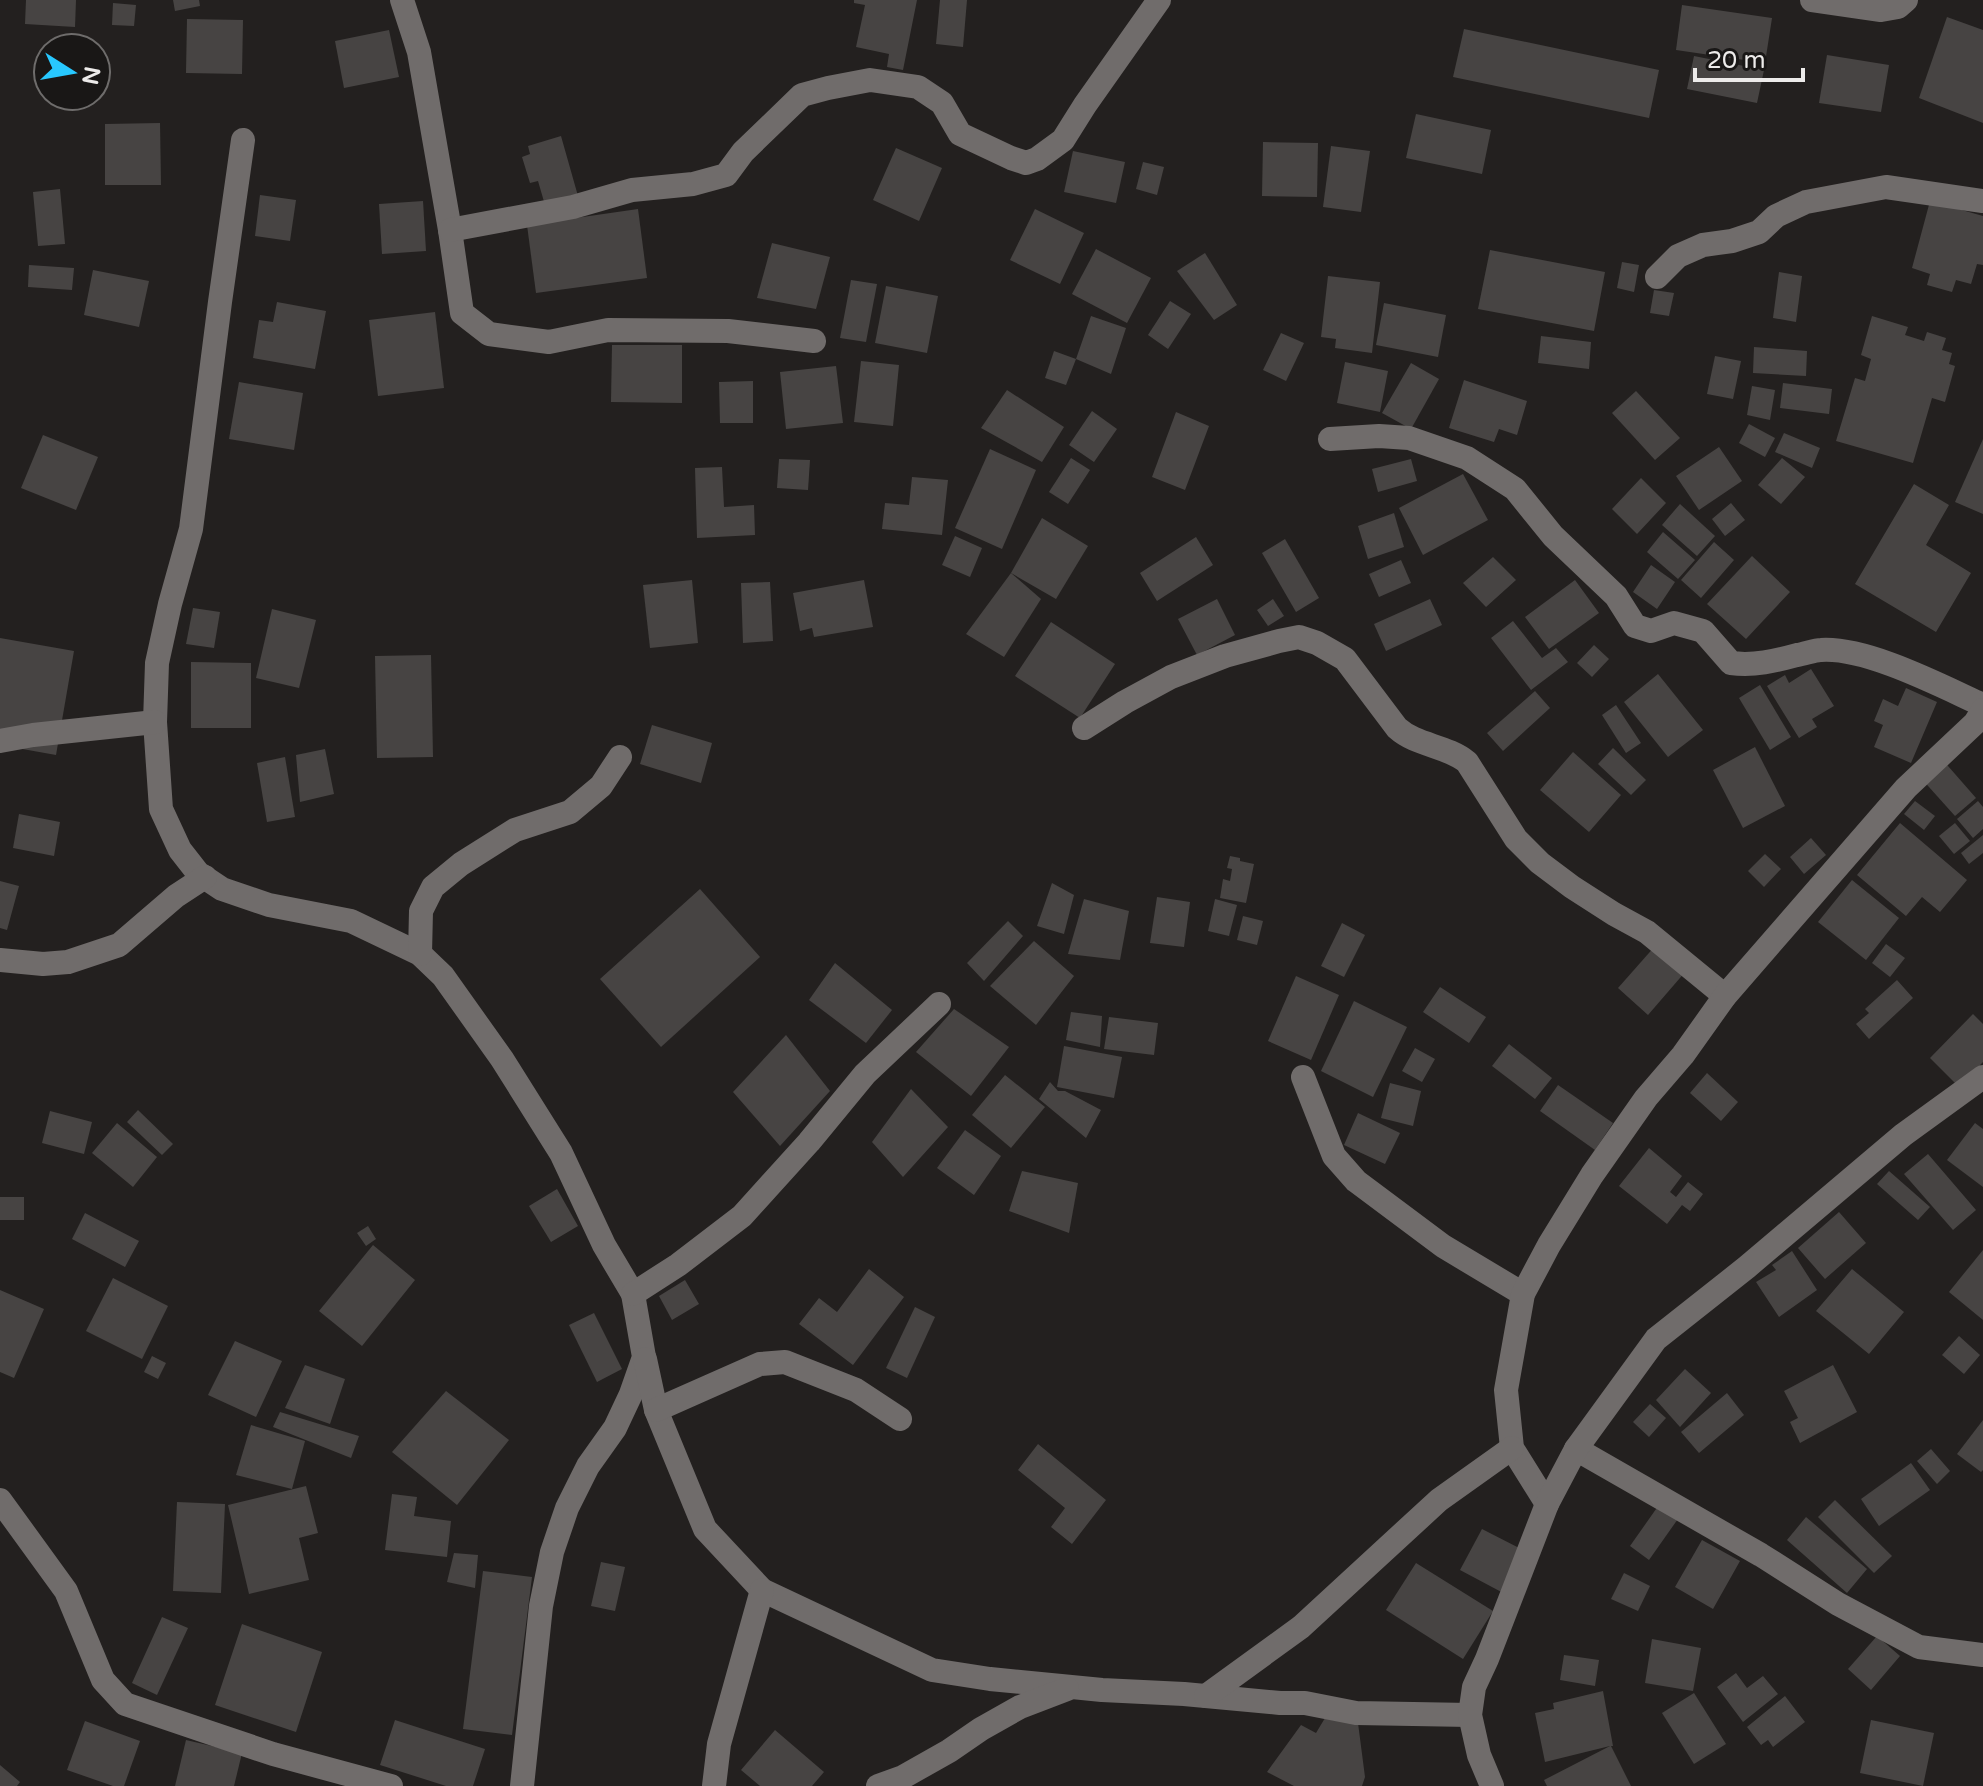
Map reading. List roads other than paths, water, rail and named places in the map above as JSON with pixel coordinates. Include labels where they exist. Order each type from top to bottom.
[{"type":"street","points":[[402,0],[419,52],[462,313],[489,334],[549,342],[608,330],[728,331],[814,341]]},
{"type":"street","points":[[450,230],[573,207],[632,190],[693,184],[726,175],[743,152],[802,95],[870,80],[918,87],[942,103],[960,134],[1026,163],[1037,159],[1063,140],[1159,0]]},
{"type":"street","points":[[1812,0],[1881,10],[1898,7],[1906,0]]},
{"type":"street","points":[[243,140],[191,529],[157,663],[155,722],[161,809],[180,850],[198,873],[222,889],[269,905],[351,921],[420,954],[443,976],[502,1059],[561,1153],[604,1245],[633,1294],[656,1410],[705,1529],[762,1590],[932,1670],[1071,1687],[1305,1703],[1356,1713],[1470,1715]]},
{"type":"street","points":[[1657,277],[1678,256],[1703,245],[1732,241],[1759,232],[1776,216],[1806,202],[1886,187],[1983,201]]},
{"type":"street","points":[[1330,439],[1409,438],[1467,458],[1515,489],[1553,536],[1616,596],[1635,626],[1651,631],[1674,623],[1703,631],[1731,663],[1741,665],[1766,663],[1821,650],[1859,654],[1914,673],[1981,716],[1906,788],[1725,996],[1683,1055],[1646,1098],[1592,1175],[1549,1245],[1523,1294],[1506,1390],[1512,1448],[1547,1504]]},
{"type":"street","points":[[1084,728],[1171,677],[1225,656],[1299,637],[1317,643],[1345,659],[1406,737],[1457,754],[1467,762],[1516,839],[1540,863],[1603,907],[1647,932],[1725,996]]},
{"type":"street","points":[[0,741],[155,722]]},
{"type":"street","points":[[420,954],[421,911],[433,887],[461,864],[515,830],[570,812],[601,786],[620,757]]},
{"type":"street","points":[[0,960],[43,964],[68,962],[119,945],[176,896],[205,877]]},
{"type":"street","points":[[633,1294],[678,1265],[742,1216],[865,1074],[939,1004]]},
{"type":"street","points":[[1303,1077],[1334,1156],[1356,1181],[1443,1246],[1523,1294]]},
{"type":"street","points":[[1492,1786],[1479,1755],[1470,1715],[1474,1687],[1547,1504],[1576,1449],[1656,1339],[1747,1267],[1903,1135],[1983,1077]]},
{"type":"street","points":[[522,1786],[541,1606],[552,1552],[567,1508],[588,1466],[615,1428],[644,1357]]},
{"type":"street","points":[[656,1410],[760,1364],[785,1362],[856,1390],[900,1419]]},
{"type":"street","points":[[1206,1696],[1301,1627],[1439,1500],[1512,1448]]},
{"type":"street","points":[[1576,1449],[1761,1555],[1838,1604],[1919,1647],[1983,1655]]},
{"type":"street","points":[[0,1500],[66,1591],[103,1680],[125,1704],[273,1754],[391,1786]]},
{"type":"street","points":[[714,1786],[719,1744],[730,1698],[762,1590]]},
{"type":"street","points":[[878,1786],[903,1777],[1020,1707],[1071,1687]]}]
